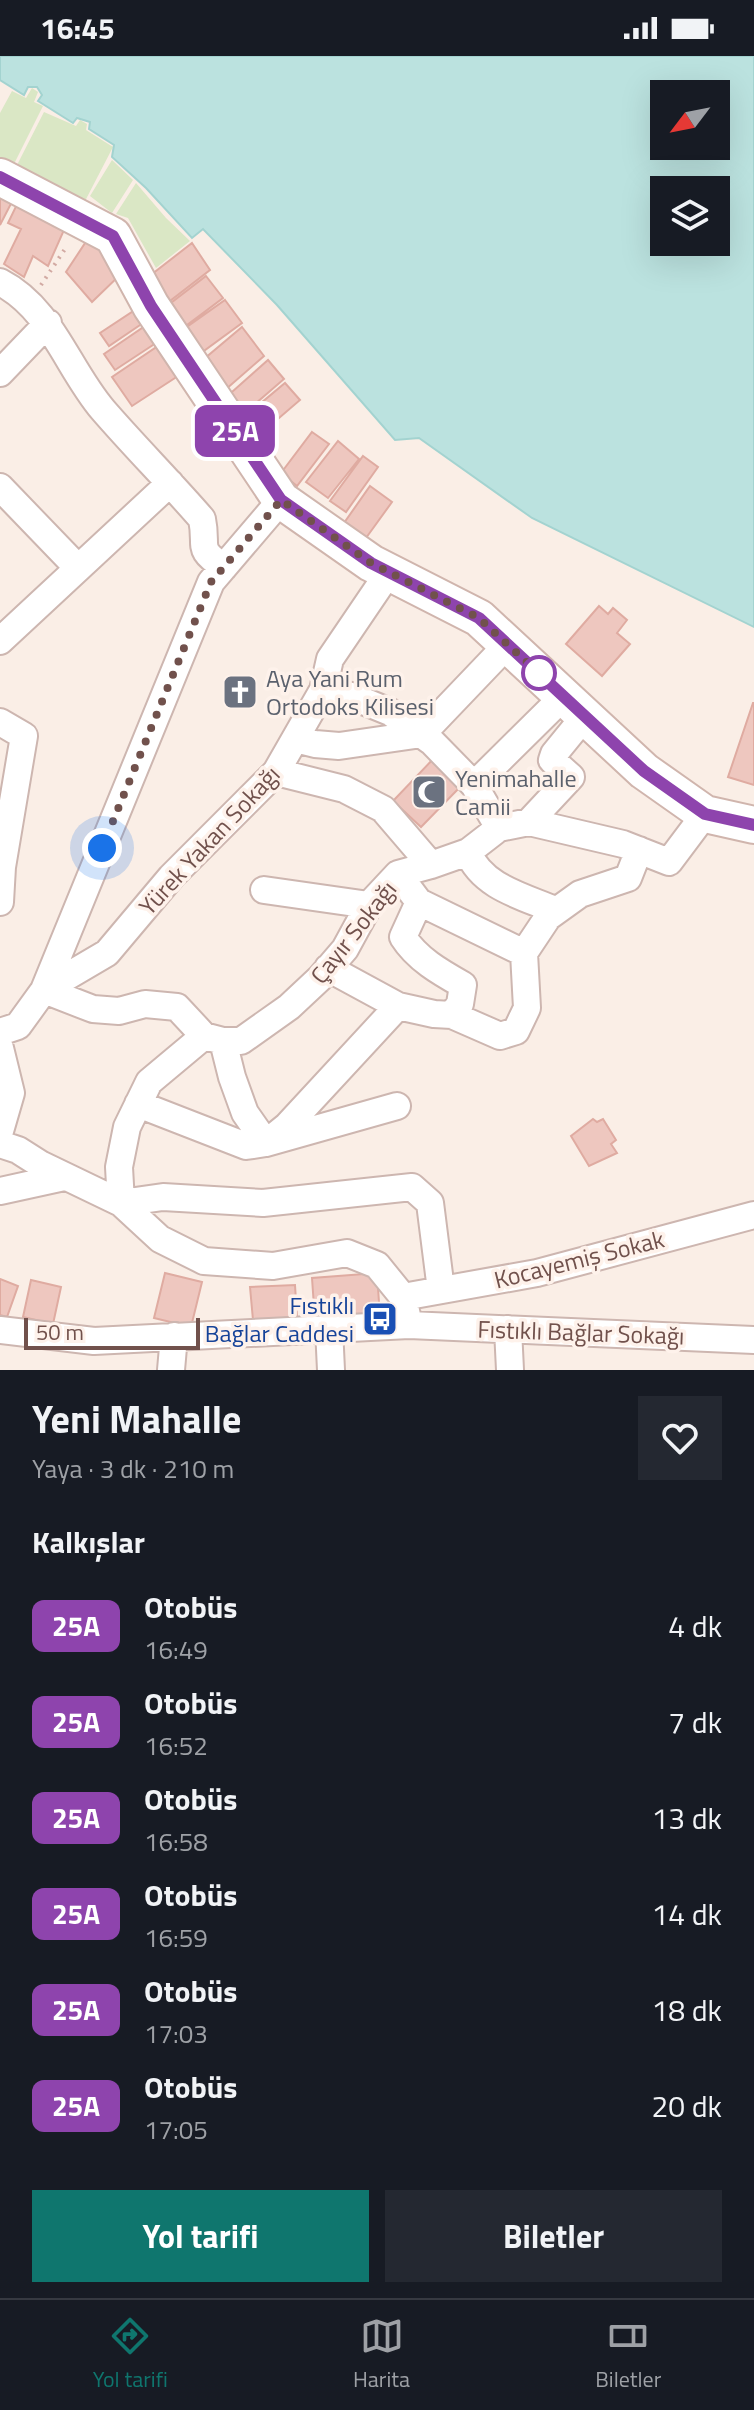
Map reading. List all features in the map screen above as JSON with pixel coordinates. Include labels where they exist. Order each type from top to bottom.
[{"type":"main road","points":[[0,177],[113,236],[151,306],[281,500],[371,563],[479,618],[644,771],[705,814],[754,825]]},
{"type":"street","points":[[0,282],[10,287],[48,323],[101,407],[202,519],[203,548],[208,557],[224,567]]},
{"type":"street","points":[[0,373],[48,323]]},
{"type":"street","points":[[0,641],[170,483]]},
{"type":"street","points":[[0,487],[78,568]]},
{"type":"street","points":[[0,1032],[18,1026],[44,990],[211,582],[281,500]]},
{"type":"street","name":"Yürek Yakan Sokağı","points":[[44,990],[107,953],[171,877],[276,772],[323,690],[330,659],[389,572]]},
{"type":"street","points":[[295,739],[339,746],[422,734],[508,644]]},
{"type":"street","points":[[323,690],[351,696],[390,712],[422,734],[474,785],[499,828],[529,822],[623,844],[669,862],[705,814]]},
{"type":"street","points":[[474,785],[574,706]]},
{"type":"street","points":[[529,822],[571,777],[552,760],[574,706]]},
{"type":"street","points":[[0,722],[24,736],[6,812],[0,902]]},
{"type":"street","points":[[276,772],[344,789],[383,809],[431,865]]},
{"type":"street","name":"Çayır Sokağı","points":[[121,1203],[119,1167],[127,1127],[149,1082],[214,1038],[241,1041],[289,1007],[345,949],[369,905],[398,874],[468,852],[499,828]]},
{"type":"street","points":[[328,968],[398,1006],[452,1015],[500,1036],[516,1031],[527,1008],[524,953],[548,917],[580,894],[628,878],[639,850]]},
{"type":"street","points":[[468,852],[474,867],[491,883],[555,910]]},
{"type":"street","points":[[398,874],[419,902],[524,953]]},
{"type":"street","points":[[264,890],[369,905]]},
{"type":"street","points":[[419,902],[403,937],[412,951],[463,985],[460,1004],[452,1015]]},
{"type":"street","points":[[44,990],[93,1009],[119,1011],[145,1004],[177,1007],[214,1038],[245,1113],[266,1143]]},
{"type":"street","points":[[266,1143],[287,1126],[398,1006]]},
{"type":"street","points":[[0,1048],[11,1093],[0,1131]]},
{"type":"street","points":[[138,1104],[246,1146],[397,1106]]},
{"type":"street","points":[[0,1144],[18,1150],[64,1177],[121,1203],[160,1239],[204,1261],[273,1266],[347,1253],[377,1265],[403,1297],[409,1325]]},
{"type":"street","points":[[0,1191],[64,1177]]},
{"type":"street","points":[[121,1203],[163,1197],[263,1203],[412,1187],[430,1203],[441,1290]]},
{"type":"street","name":"Kocayemiş Sokak","points":[[403,1297],[537,1273],[754,1215]]},
{"type":"street","name":"Fıstıklı Bağlar Sokağı","points":[[0,1330],[94,1341],[409,1325],[754,1340]]},
{"type":"street","points":[[329,1328],[331,1370]]},
{"type":"street","points":[[508,1329],[510,1370]]},
{"type":"street","points":[[171,1370],[174,1336]]},
{"type":"path","points":[[28,304],[84,220]]},
{"type":"green space","points":[[32,88],[38,92],[34,102],[43,106],[13,166],[0,159],[0,113],[12,91],[26,98]]},
{"type":"green space","points":[[44,112],[76,126],[80,120],[87,124],[86,130],[113,147],[84,203],[16,167]]},
{"type":"green space","points":[[112,160],[133,180],[112,213],[90,196]]},
{"type":"green space","points":[[136,183],[190,241],[156,268],[128,218],[116,214]]},
{"type":"water","points":[[0,56],[754,56],[754,627],[532,518],[419,438],[395,440],[277,305],[203,229],[192,238],[146,188],[112,157],[114,145],[89,129],[90,122],[77,118],[73,123],[38,101],[42,95],[37,87],[28,87],[24,95],[0,80]]},
{"type":"building","points":[[0,183],[17,192],[0,225]]},
{"type":"building","points":[[21,196],[68,221],[48,266],[33,256],[24,277],[4,264],[21,229],[8,223]]},
{"type":"building","points":[[91,234],[122,273],[92,302],[66,272]]},
{"type":"building","points":[[192,243],[210,270],[166,304],[147,278]]},
{"type":"building","points":[[206,276],[223,298],[183,328],[167,306]]},
{"type":"building","points":[[225,300],[242,323],[201,353],[184,329]]},
{"type":"building","points":[[135,310],[143,323],[109,346],[100,333]]},
{"type":"building","points":[[148,324],[159,341],[115,370],[104,354]]},
{"type":"building","points":[[242,327],[264,356],[225,390],[204,359]]},
{"type":"building","points":[[158,346],[178,376],[132,406],[112,377]]},
{"type":"building","points":[[268,360],[284,379],[240,417],[224,399]]},
{"type":"building","points":[[285,383],[300,400],[258,436],[243,418]]},
{"type":"building","points":[[312,432],[329,444],[297,486],[281,473]]},
{"type":"building","points":[[338,441],[359,459],[328,498],[306,482]]},
{"type":"building","points":[[363,456],[378,467],[346,512],[330,501]]},
{"type":"building","points":[[370,486],[392,502],[366,538],[344,523]]},
{"type":"building","points":[[599,606],[608,614],[613,608],[627,620],[617,633],[630,644],[602,676],[566,644]]},
{"type":"building","points":[[754,703],[754,785],[728,777]]},
{"type":"building","name":"Yenimahalle Camii","points":[[436,756],[464,783],[421,827],[393,801]]},
{"type":"building","points":[[593,1119],[597,1122],[603,1119],[616,1140],[611,1144],[617,1153],[589,1166],[571,1136]]},
{"type":"building","points":[[165,1273],[202,1282],[191,1327],[154,1318]]},
{"type":"building","points":[[377,1273],[380,1317],[315,1321],[312,1278]]},
{"type":"building","points":[[0,1279],[18,1286],[7,1317],[0,1315]]},
{"type":"building","points":[[31,1280],[61,1287],[53,1324],[23,1317]]},
{"type":"building","points":[[295,1285],[297,1317],[253,1320],[250,1287]]},
{"type":"bus line","name":"25A","points":[[0,177],[113,236],[151,306],[281,500],[371,563],[479,618],[644,771],[705,814],[754,825]]},
{"type":"place","name":"Aya Yani Rum Ortodoks Kilisesi","points":[[240,692]]},
{"type":"place","name":"Yenimahalle Camii","points":[[429,792]]},
{"type":"place","name":"Fıstıklı Bağlar Caddesi","points":[[380,1319]]},
{"type":"route","points":[[102,848],[211,582],[281,500],[371,563],[479,618],[545,679],[539,673]]}]
